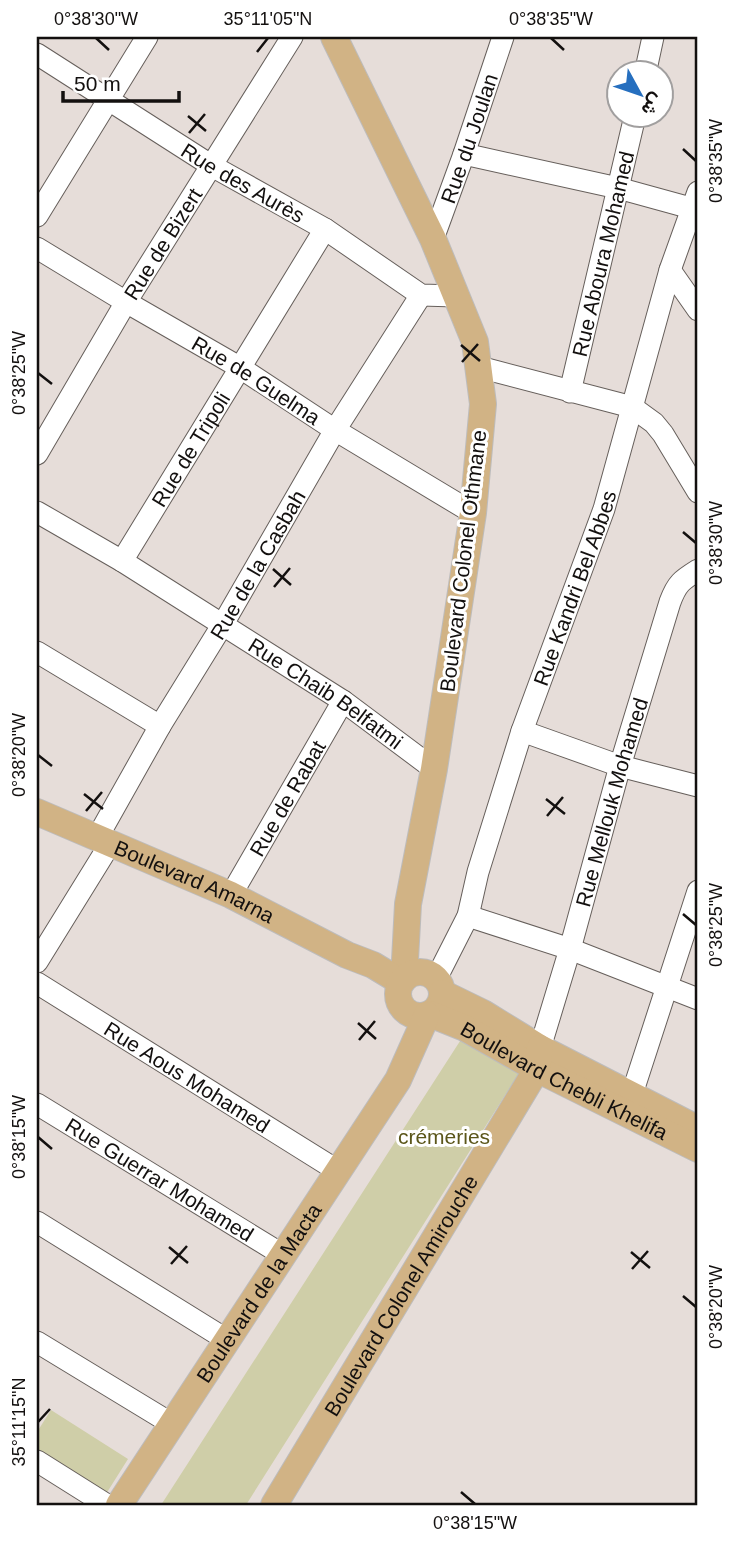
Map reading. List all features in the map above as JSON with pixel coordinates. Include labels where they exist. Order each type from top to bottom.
[{"type":"main road","name":"Boulevard Colonel Othmane","points":[[334,37],[433,239],[475,342],[483,404],[473,513],[434,769],[408,904],[418,994],[398,1080]]},
{"type":"main road","name":"Boulevard Amarna","points":[[37,812],[230,895],[347,956],[373,965],[418,994],[483,1013],[539,1058]]},
{"type":"main road","points":[[539,1058],[632,1094],[698,1129]]},
{"type":"main road","name":"Boulevard Chebli Khelifa","points":[[539,1058],[698,1149]]},
{"type":"main road","name":"Boulevard Colonel Amirouche","points":[[274,1505],[539,1058]]},
{"type":"main road","name":"Boulevard de la Macta","points":[[119,1505],[398,1080]]},
{"type":"street","points":[[37,216],[147,37]]},
{"type":"street","name":"Rue de Bizert","points":[[37,454],[126,302],[292,37]]},
{"type":"street","name":"Rue du Joulan","points":[[433,239],[503,37]]},
{"type":"street","points":[[648,60],[653,37]]},
{"type":"street","name":"Rue des Aurès","points":[[37,54],[212,166],[325,229],[421,295]]},
{"type":"street","name":"Rue Aboura Mohamed","points":[[570,391],[632,130]]},
{"type":"street","points":[[464,154],[696,203]]},
{"type":"street","name":"Rue Kandri Bel Abbes","points":[[418,994],[468,916],[478,872],[522,732],[604,509],[670,270],[696,203]]},
{"type":"street","name":"Rue de Tripoli","points":[[122,561],[325,229]]},
{"type":"street","name":"Rue de Guelma","points":[[37,248],[239,367],[335,430],[473,513]]},
{"type":"street","points":[[670,270],[698,310]]},
{"type":"street","points":[[421,295],[456,296]]},
{"type":"street","name":"Rue de la Casbah","points":[[37,962],[104,841],[160,726],[223,624],[335,430],[421,295]]},
{"type":"street","points":[[479,367],[632,407],[654,423],[663,434],[698,492]]},
{"type":"street","name":"Rue Chaib Belfatmi","points":[[37,512],[122,561],[343,701],[434,769]]},
{"type":"street","name":"Rue Mellouk Mohamed","points":[[539,1058],[620,766],[675,588],[683,579],[698,570]]},
{"type":"street","points":[[37,652],[160,726]]},
{"type":"street","name":"Rue de Rabat","points":[[230,895],[343,701]]},
{"type":"street","points":[[522,732],[620,766],[698,786]]},
{"type":"street","points":[[632,1094],[698,891]]},
{"type":"street","points":[[468,916],[570,949],[698,999]]},
{"type":"street","name":"Rue Aous Mohamed","points":[[37,983],[338,1171]]},
{"type":"street","name":"Rue Guerrar Mohamed","points":[[37,1104],[283,1255]]},
{"type":"street","points":[[37,1222],[227,1340]]},
{"type":"street","points":[[37,1342],[172,1424]]},
{"type":"street","points":[[37,1461],[107,1505]]},
{"type":"green space","name":"crémeries","points":[[462,1038],[521,1070],[246,1505],[161,1505]]},
{"type":"green space","points":[[51,1410],[128,1459],[106,1494],[37,1450],[37,1432]]}]
